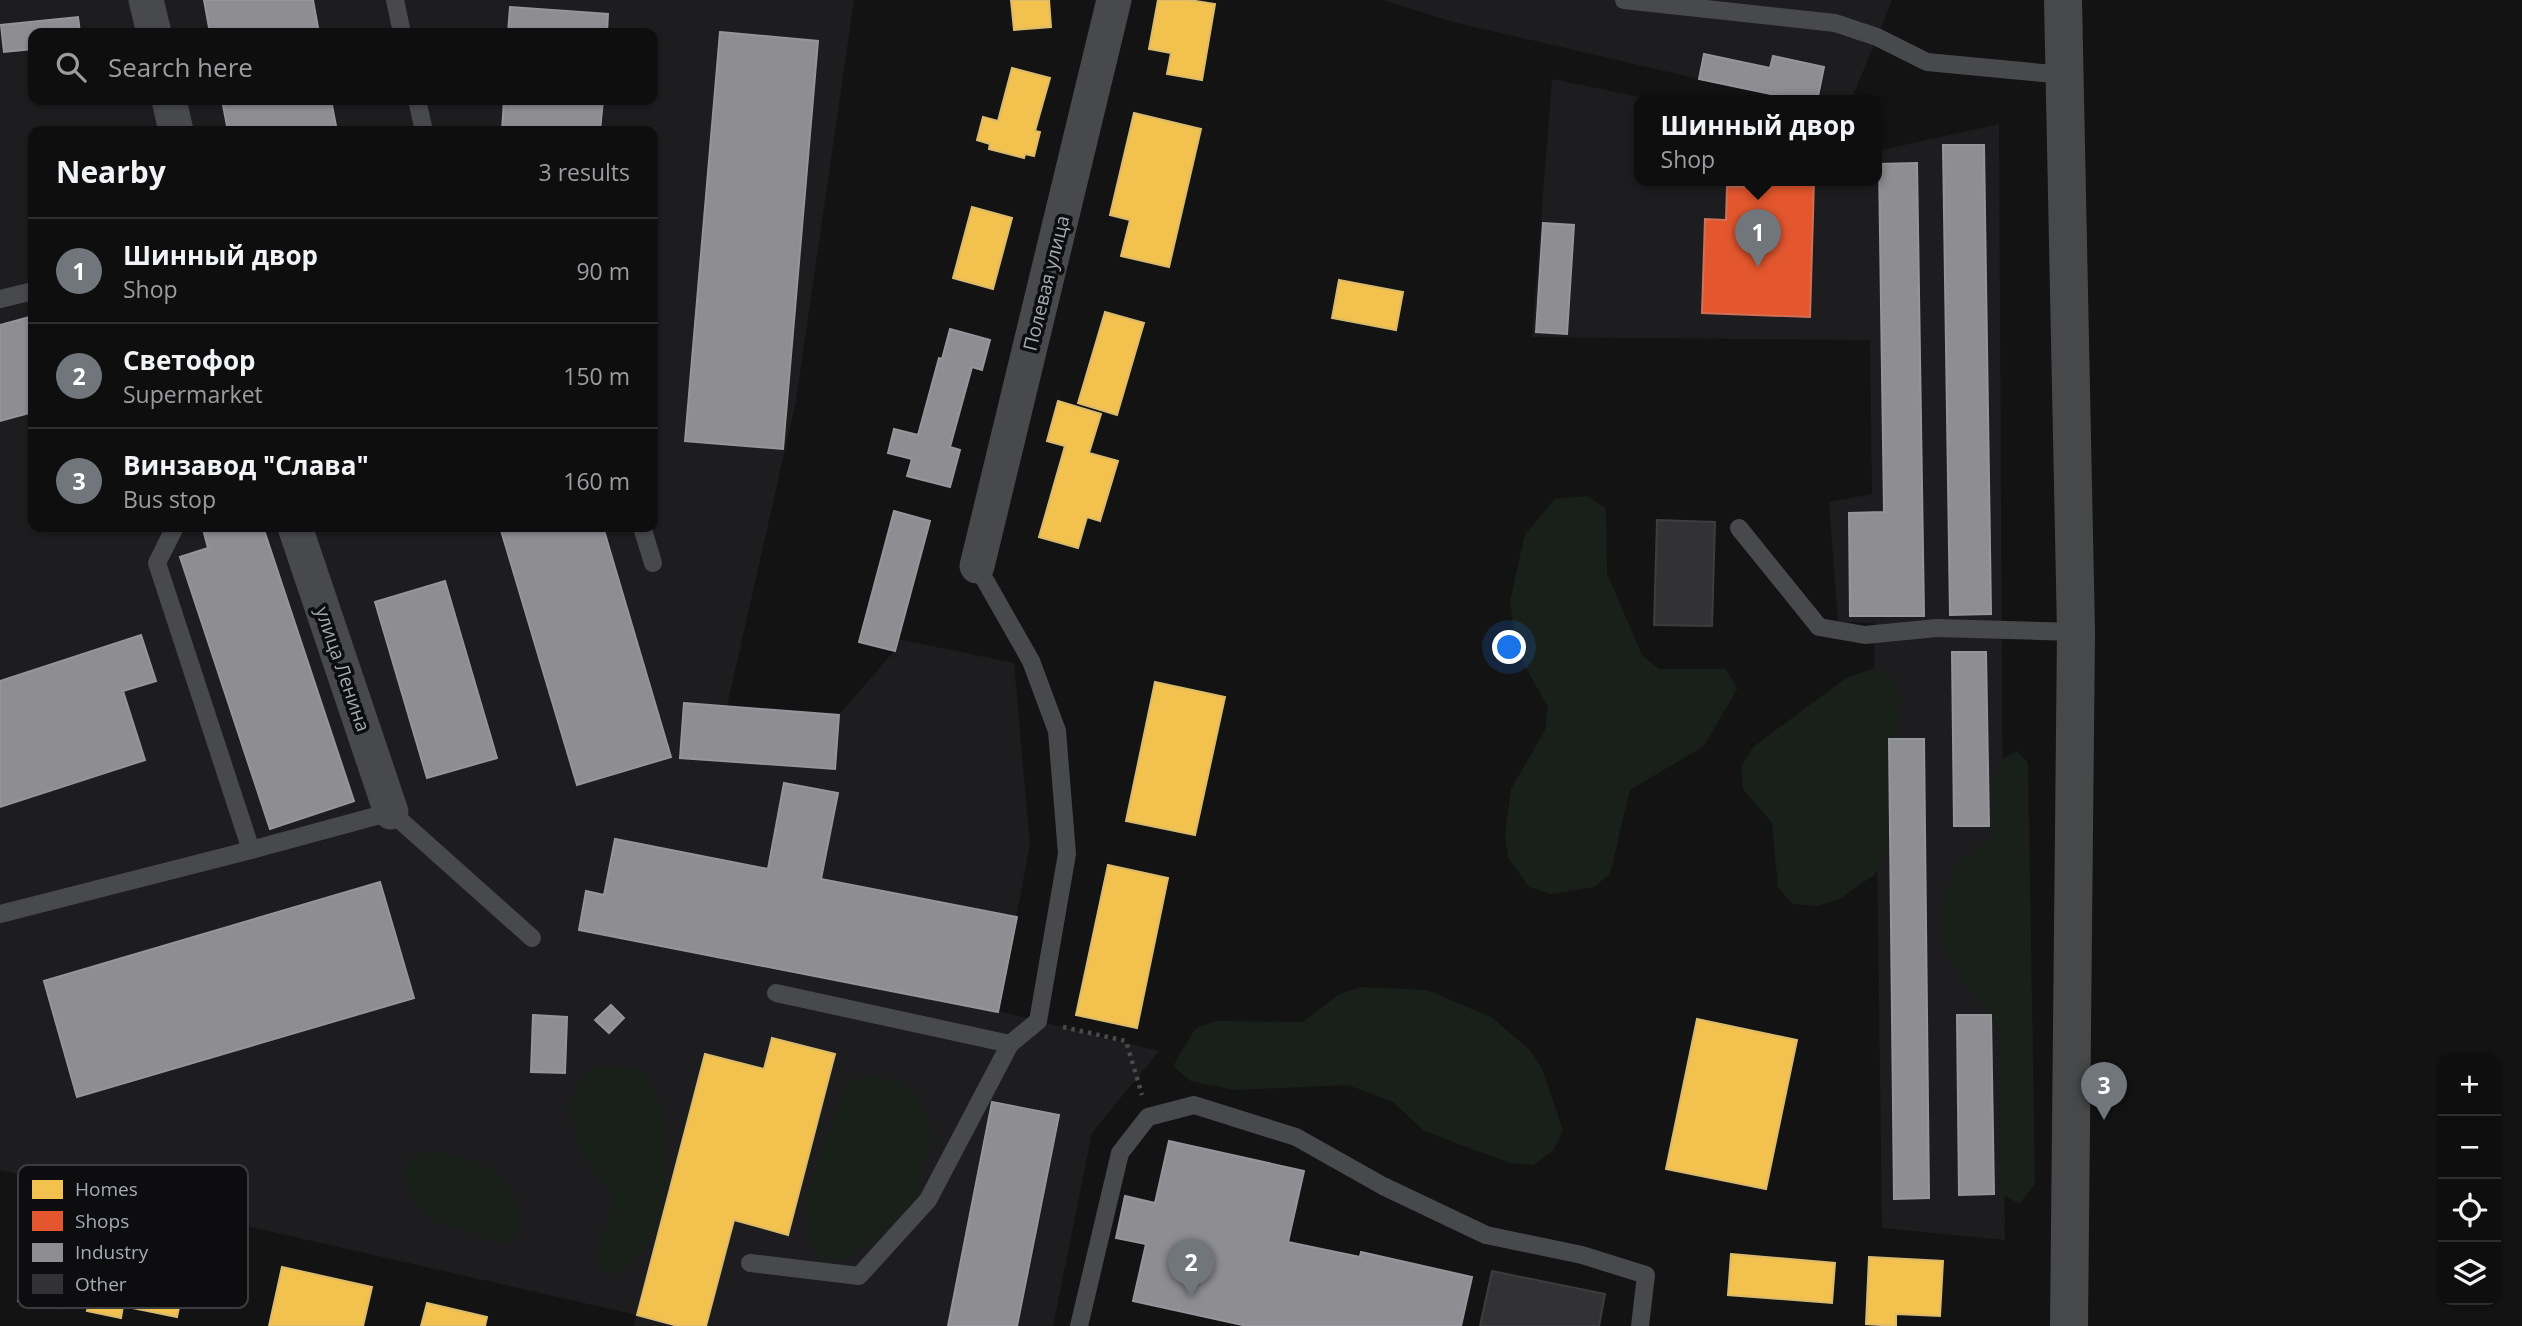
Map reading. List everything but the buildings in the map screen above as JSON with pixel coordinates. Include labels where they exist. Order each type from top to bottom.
[{"type":"main road","points":[[2063,0],[2076,632],[2069,1326]]},
{"type":"street","points":[[146,0],[153,28]]},
{"type":"street","name":"Полевая улица","points":[[977,566],[1114,0]]},
{"type":"street","points":[[170,105],[175,126]]},
{"type":"street","name":"улица Ленина","points":[[297,532],[391,812]]},
{"type":"lane","points":[[395,0],[401,28]]},
{"type":"lane","points":[[1624,0],[1835,23],[1877,37],[1927,62],[2064,75]]},
{"type":"lane","points":[[418,105],[423,126]]},
{"type":"lane","points":[[0,299],[28,292]]},
{"type":"lane","points":[[1738,528],[1819,627],[1865,635],[1937,628],[2076,632]]},
{"type":"lane","points":[[172,532],[156,563],[251,850]]},
{"type":"lane","points":[[644,532],[653,563]]},
{"type":"lane","points":[[750,1263],[859,1276],[928,1200],[1010,1044],[1038,1021],[1067,854],[1057,731],[1031,662],[977,566]]},
{"type":"lane","points":[[0,914],[391,812],[532,938]]},
{"type":"lane","points":[[776,993],[1010,1044]]},
{"type":"lane","points":[[1079,1326],[1120,1153],[1148,1117],[1194,1105],[1296,1136],[1384,1186],[1486,1235],[1582,1255],[1646,1275],[1640,1326]]},
{"type":"path","points":[[1038,1021],[1126,1041],[1148,1117]]},
{"type":"shaded area","points":[[0,0],[854,0],[796,401],[727,706],[839,715],[894,651],[898,639],[1014,663],[1030,845],[998,1011],[1159,1051],[1092,1133],[1053,1326],[634,1326],[637,1315],[248,1226],[248,1165],[18,1165],[18,1174],[0,1170]]},
{"type":"shaded area","points":[[1382,0],[1892,0],[1853,95],[1775,95],[1457,23]]},
{"type":"shaded area","points":[[1552,79],[1634,96],[1634,186],[1882,186],[1882,150],[1999,124],[2005,1240],[1882,1228],[1874,623],[1838,622],[1829,502],[1872,494],[1870,340],[1532,337]]},
{"type":"shaded area","points":[[1588,496],[1606,509],[1607,573],[1642,655],[1659,669],[1726,669],[1737,689],[1704,746],[1630,790],[1610,874],[1594,887],[1551,894],[1529,887],[1508,858],[1505,835],[1511,789],[1545,730],[1548,707],[1516,650],[1510,601],[1525,534],[1555,499]]},
{"type":"shaded area","points":[[1874,668],[1894,678],[1902,697],[1885,857],[1874,875],[1838,900],[1817,906],[1793,904],[1778,888],[1772,823],[1743,789],[1741,767],[1753,747],[1846,678]]},
{"type":"shaded area","points":[[2017,751],[2028,763],[2035,1184],[2019,1204],[2000,1193],[1999,1029],[1948,958],[1941,917],[1943,901],[1956,865],[1996,834],[1994,781],[2003,759]]},
{"type":"shaded area","points":[[1360,987],[1427,990],[1491,1017],[1528,1048],[1541,1066],[1563,1130],[1553,1151],[1533,1165],[1510,1163],[1424,1131],[1393,1102],[1348,1085],[1235,1090],[1190,1081],[1173,1066],[1195,1029],[1216,1021],[1303,1022],[1338,995]]},
{"type":"shaded area","points":[[606,1065],[630,1067],[646,1076],[663,1114],[667,1148],[666,1182],[654,1232],[633,1262],[613,1273],[604,1273],[598,1255],[611,1214],[612,1195],[607,1184],[583,1155],[576,1134],[573,1110],[577,1087],[582,1078],[593,1069]]},
{"type":"shaded area","points":[[876,1074],[897,1081],[917,1093],[933,1135],[915,1202],[867,1246],[848,1258],[827,1260],[811,1245],[805,1198],[847,1083]]},
{"type":"shaded area","points":[[430,1151],[483,1165],[508,1185],[515,1199],[515,1238],[508,1243],[499,1242],[452,1227],[426,1213],[416,1203],[404,1171],[412,1158]]},
{"type":"place","name":"Шинный двор","points":[[1758,267]]},
{"type":"place","name":"Винзавод \"Слава\"","points":[[2104,1120]]},
{"type":"place","name":"Светофор","points":[[1191,1297]]}]
